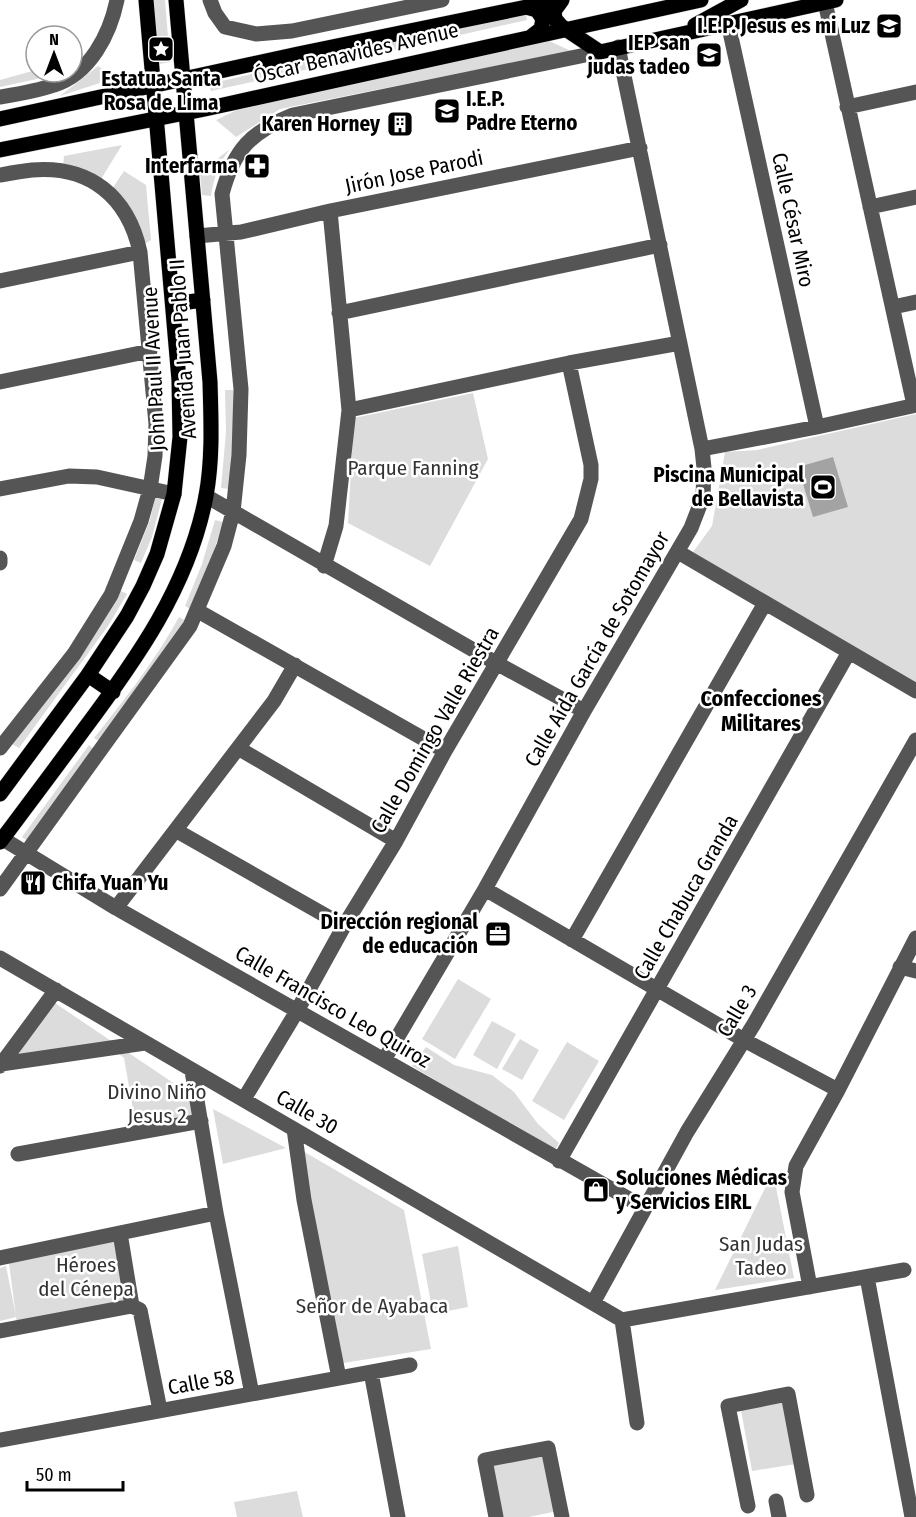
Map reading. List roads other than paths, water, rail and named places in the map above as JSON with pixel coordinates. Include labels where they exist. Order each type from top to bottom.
[{"type":"main road","name":"John Paul II Avenue","points":[[0,794],[88,675],[127,616],[157,554],[174,494],[180,437],[179,380],[146,0]]},
{"type":"main road","points":[[176,0],[183,80]]},
{"type":"main road","points":[[0,119],[562,0]]},
{"type":"main road","points":[[562,0],[555,7],[554,15],[557,22],[600,52],[831,1]]},
{"type":"main road","name":"Óscar Benavides Avenue","points":[[0,150],[156,119],[701,0]]},
{"type":"main road","points":[[676,34],[741,0]]},
{"type":"main road","points":[[526,7],[537,10],[543,19],[541,29],[532,36]]},
{"type":"main road","name":"Avenida Juan Pablo II","points":[[1,841],[113,692],[144,646],[181,578],[194,543],[206,496],[211,404],[183,80]]},
{"type":"main road","points":[[173,304],[203,300]]},
{"type":"main road","points":[[88,675],[113,692]]},
{"type":"street","points":[[0,97],[56,85],[74,75],[93,57],[104,39],[113,19],[117,0]]},
{"type":"street","points":[[210,0],[215,13],[225,27],[256,34],[292,31],[439,0]]},
{"type":"street","points":[[702,449],[915,405],[847,106],[831,1]]},
{"type":"street","name":"Calle César Miro","points":[[728,23],[817,427]]},
{"type":"street","name":"Calle Aída García de Sotomayor","points":[[384,1060],[678,552],[703,497],[702,449],[618,47]]},
{"type":"street","points":[[0,889],[174,650],[198,611],[224,546],[233,513],[239,455],[241,389],[222,194],[229,170],[241,149],[269,125],[293,115],[600,52]]},
{"type":"street","points":[[847,106],[916,92]]},
{"type":"street","name":"Jirón Jose Parodi","points":[[197,236],[226,234],[640,148]]},
{"type":"street","name":"John Paul II Avenue","points":[[0,175],[33,170],[58,170],[82,176],[104,188],[129,216],[140,252],[156,424],[155,456],[150,489],[141,521],[111,595],[74,654],[5,733],[0,748]]},
{"type":"street","points":[[870,207],[916,197]]},
{"type":"street","points":[[324,566],[336,526],[349,410],[330,211]]},
{"type":"street","points":[[339,314],[660,245]]},
{"type":"street","points":[[0,281],[140,252]]},
{"type":"street","points":[[893,307],[916,302]]},
{"type":"street","points":[[349,410],[569,363],[680,343]]},
{"type":"street","points":[[0,382],[150,351]]},
{"type":"street","name":"Calle Domingo Valle Riestra","points":[[244,1100],[581,519],[587,500],[591,465],[569,363]]},
{"type":"street","points":[[0,489],[69,476],[97,477],[174,494]]},
{"type":"street","points":[[206,496],[324,566],[584,711]]},
{"type":"street","points":[[678,552],[916,691]]},
{"type":"street","points":[[0,558],[0,563]]},
{"type":"street","points":[[572,940],[765,603]]},
{"type":"street","points":[[198,611],[445,751]]},
{"type":"street","name":"Calle Chabuca Granda","points":[[559,1161],[849,652]]},
{"type":"street","points":[[116,908],[274,701],[295,665]]},
{"type":"street","name":"Calle 3","points":[[593,1303],[687,1132],[744,1040],[916,740]]},
{"type":"street","points":[[238,748],[396,841]]},
{"type":"street","points":[[177,831],[344,927]]},
{"type":"street","name":"Calle Francisco Leo Quiroz","points":[[1,841],[645,1209]]},
{"type":"street","points":[[485,889],[744,1040],[838,1090]]},
{"type":"street","points":[[810,1287],[792,1192],[796,1166],[916,938]]},
{"type":"street","name":"Calle 30","points":[[0,958],[622,1320]]},
{"type":"street","points":[[900,967],[916,971]]},
{"type":"street","points":[[0,1065],[56,990]]},
{"type":"street","points":[[0,1065],[145,1042]]},
{"type":"street","points":[[192,1071],[216,1213],[252,1394]]},
{"type":"street","points":[[18,1154],[201,1121]]},
{"type":"street","points":[[294,1129],[304,1200],[339,1378]]},
{"type":"street","points":[[0,1258],[216,1213]]},
{"type":"street","points":[[120,1233],[132,1306]]},
{"type":"street","points":[[637,1423],[622,1320],[904,1270]]},
{"type":"street","points":[[867,1277],[912,1517]]},
{"type":"street","points":[[0,1331],[132,1306],[140,1310],[160,1410]]},
{"type":"street","name":"Calle 58","points":[[0,1440],[410,1365]]},
{"type":"street","points":[[371,1372],[398,1517]]},
{"type":"street","points":[[748,1506],[728,1406],[788,1394],[807,1495]]},
{"type":"street","points":[[496,1517],[485,1460],[549,1448],[562,1517]]},
{"type":"street","points":[[776,1501],[779,1517]]},
{"type":"place","name":"I.E.P. Jesus es mi Luz","points":[[889,26]]},
{"type":"place","name":"Estatua Santa Rosa de Lima","points":[[161,49]]},
{"type":"place","name":"IEP san judas tadeo","points":[[709,55]]},
{"type":"place","name":"I.E.P. Padre Eterno","points":[[447,111]]},
{"type":"place","name":"Karen Horney","points":[[400,124]]},
{"type":"place","name":"Interfarma","points":[[257,166]]},
{"type":"place","name":"Piscina Municipal de Bellavista","points":[[823,487]]},
{"type":"place","name":"Chifa Yuan Yu","points":[[33,883]]},
{"type":"place","name":"Dirección regional de educación","points":[[498,934]]},
{"type":"place","name":"Soluciones Médicas y Servicios EIRL","points":[[596,1190]]},
{"type":"district","name":"Confecciones Militares","points":[[761,710]]},
{"type":"park label","name":"Parque Fanning","points":[[413,468]]},
{"type":"park label","name":"Divino Niño Jesus 2","points":[[157,1104]]},
{"type":"park label","name":"San Judas Tadeo","points":[[761,1256]]},
{"type":"park label","name":"Héroes del Cénepa","points":[[86,1277]]},
{"type":"park label","name":"Señor de Ayabaca","points":[[372,1306]]}]
